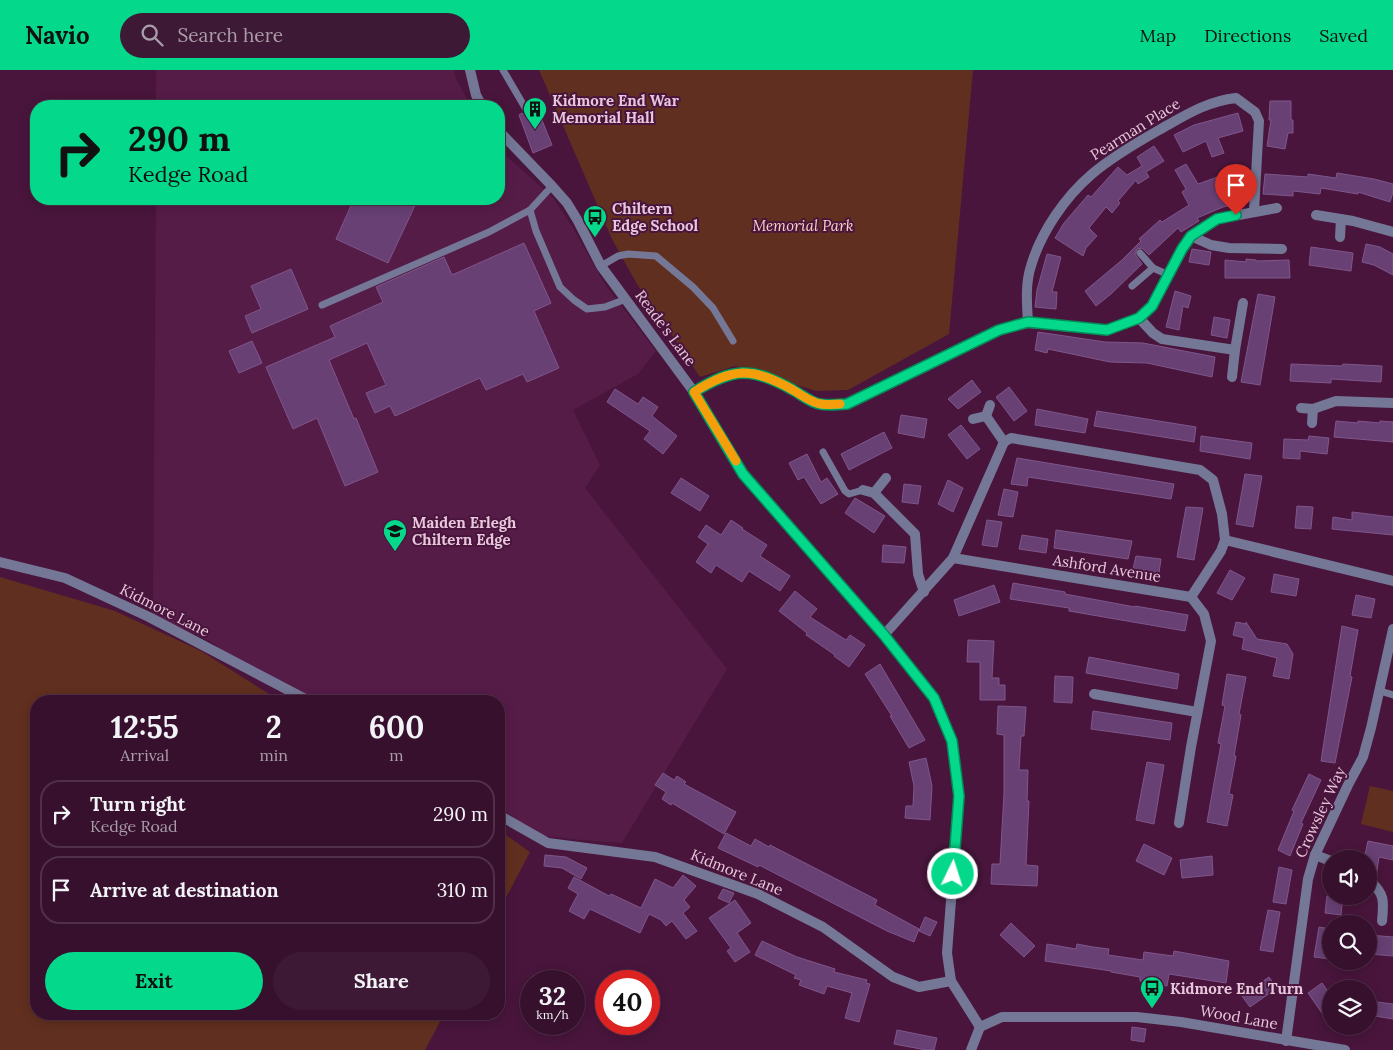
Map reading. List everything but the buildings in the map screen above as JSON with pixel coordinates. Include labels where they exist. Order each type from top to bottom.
[{"type":"street","points":[[470,70],[479,100]]},
{"type":"street","name":"Pearman Place","points":[[1028,322],[1026,295],[1030,266],[1047,231],[1068,200],[1092,174],[1132,145],[1201,106],[1220,100],[1236,98],[1255,112],[1259,121],[1254,211]]},
{"type":"street","name":"Reade's Lane","points":[[505,138],[567,203],[601,266],[694,392],[743,474],[884,635],[934,698],[952,741],[959,796],[947,953],[951,981],[980,1027]]},
{"type":"street","points":[[694,392],[712,380],[731,373],[750,372],[773,379],[819,404],[847,404],[999,330],[1028,322],[1107,330],[1139,318],[1152,306],[1191,236],[1217,219],[1277,208]]},
{"type":"street","points":[[1316,215],[1342,219],[1393,232]]},
{"type":"street","points":[[1340,237],[1342,219]]},
{"type":"street","points":[[1191,236],[1211,245],[1229,248],[1282,249]]},
{"type":"street","points":[[1232,377],[1243,303]]},
{"type":"street","points":[[1139,318],[1153,334],[1162,339],[1235,350]]},
{"type":"street","points":[[1300,408],[1313,409],[1336,401],[1393,403]]},
{"type":"street","points":[[986,416],[990,405]]},
{"type":"street","points":[[1312,423],[1313,409]]},
{"type":"street","points":[[973,420],[986,416]]},
{"type":"street","points":[[986,416],[1004,442]]},
{"type":"street","points":[[884,635],[953,558],[1004,442],[1011,438],[1200,470],[1213,480],[1222,514],[1225,540],[1221,551],[1191,597],[1204,614],[1211,641],[1197,712],[1179,824]]},
{"type":"street","points":[[886,478],[868,491],[915,534],[918,574],[924,592]]},
{"type":"street","points":[[1225,540],[1393,581]]},
{"type":"street","name":"Ashford Avenue","points":[[953,558],[1191,597]]},
{"type":"street","name":"Kidmore Lane","points":[[0,562],[64,578],[149,617],[298,695]]},
{"type":"street","name":"Crowsley Way","points":[[1286,1041],[1308,879],[1315,855],[1348,784],[1363,757],[1393,630]]},
{"type":"street","points":[[1094,694],[1197,712]]},
{"type":"street","name":"Kidmore Lane","points":[[505,819],[548,843],[655,856],[758,894],[823,927],[893,977],[919,987],[951,981]]},
{"type":"street","points":[[1315,855],[1322,858]]},
{"type":"street","points":[[1377,887],[1388,905],[1382,921]]},
{"type":"street","name":"Wood Lane","points":[[980,1027],[1002,1017],[1137,1017],[1181,1022],[1345,1050]]},
{"type":"street","points":[[971,1050],[980,1027]]},
{"type":"lane","points":[[503,70],[527,112]]},
{"type":"lane","points":[[322,305],[489,232],[530,210],[552,186]]},
{"type":"lane","points":[[530,210],[536,231],[560,287],[574,300],[586,309],[605,307],[626,299]]},
{"type":"lane","points":[[1140,253],[1153,268],[1169,275]]},
{"type":"lane","points":[[601,266],[618,256],[628,254],[656,256],[693,286],[713,308],[733,341]]},
{"type":"lane","points":[[1132,286],[1153,268]]},
{"type":"lane","points":[[823,452],[845,491],[849,494],[868,491]]},
{"type":"lane","points":[[1380,691],[1393,694]]},
{"type":"shaded area","points":[[156,70],[454,70],[455,77],[468,100],[156,100]]},
{"type":"shaded area","name":"Maiden Erlegh Chiltern Edge","points":[[505,154],[553,198],[573,228],[604,283],[656,351],[638,374],[573,410],[600,465],[585,488],[727,669],[622,843],[536,835],[505,811],[505,695],[293,695],[232,659],[212,642],[153,616],[156,205],[505,205]]},
{"type":"green space","name":"Memorial Park","points":[[539,70],[973,70],[949,334],[848,390],[816,391],[735,366],[700,377],[637,284],[612,239]]},
{"type":"green space","points":[[0,577],[115,611],[201,651],[271,695],[30,695],[30,1020],[441,1020],[425,1050],[0,1050]]},
{"type":"green space","points":[[1370,786],[1393,791],[1393,832],[1361,824]]},
{"type":"green space","points":[[505,834],[530,852],[505,900]]},
{"type":"slow traffic","points":[[736,461],[694,392],[712,380],[731,373],[750,372],[773,379],[819,404],[840,404]]},
{"type":"place","name":"Kidmore End War Memorial Hall","points":[[535,130]]},
{"type":"place","name":"Chiltern Edge School","points":[[595,238]]},
{"type":"place","name":"Maiden Erlegh Chiltern Edge","points":[[395,552]]},
{"type":"place","name":"Kidmore End Turn","points":[[1152,1009]]},
{"type":"route","points":[[953,874],[959,796],[952,741],[934,698],[884,635],[743,474],[694,392],[712,380],[731,373],[750,372],[773,379],[819,404],[847,404],[999,330],[1028,322],[1107,330],[1139,318],[1152,306],[1182,249],[1191,236],[1217,219],[1236,215]]}]
